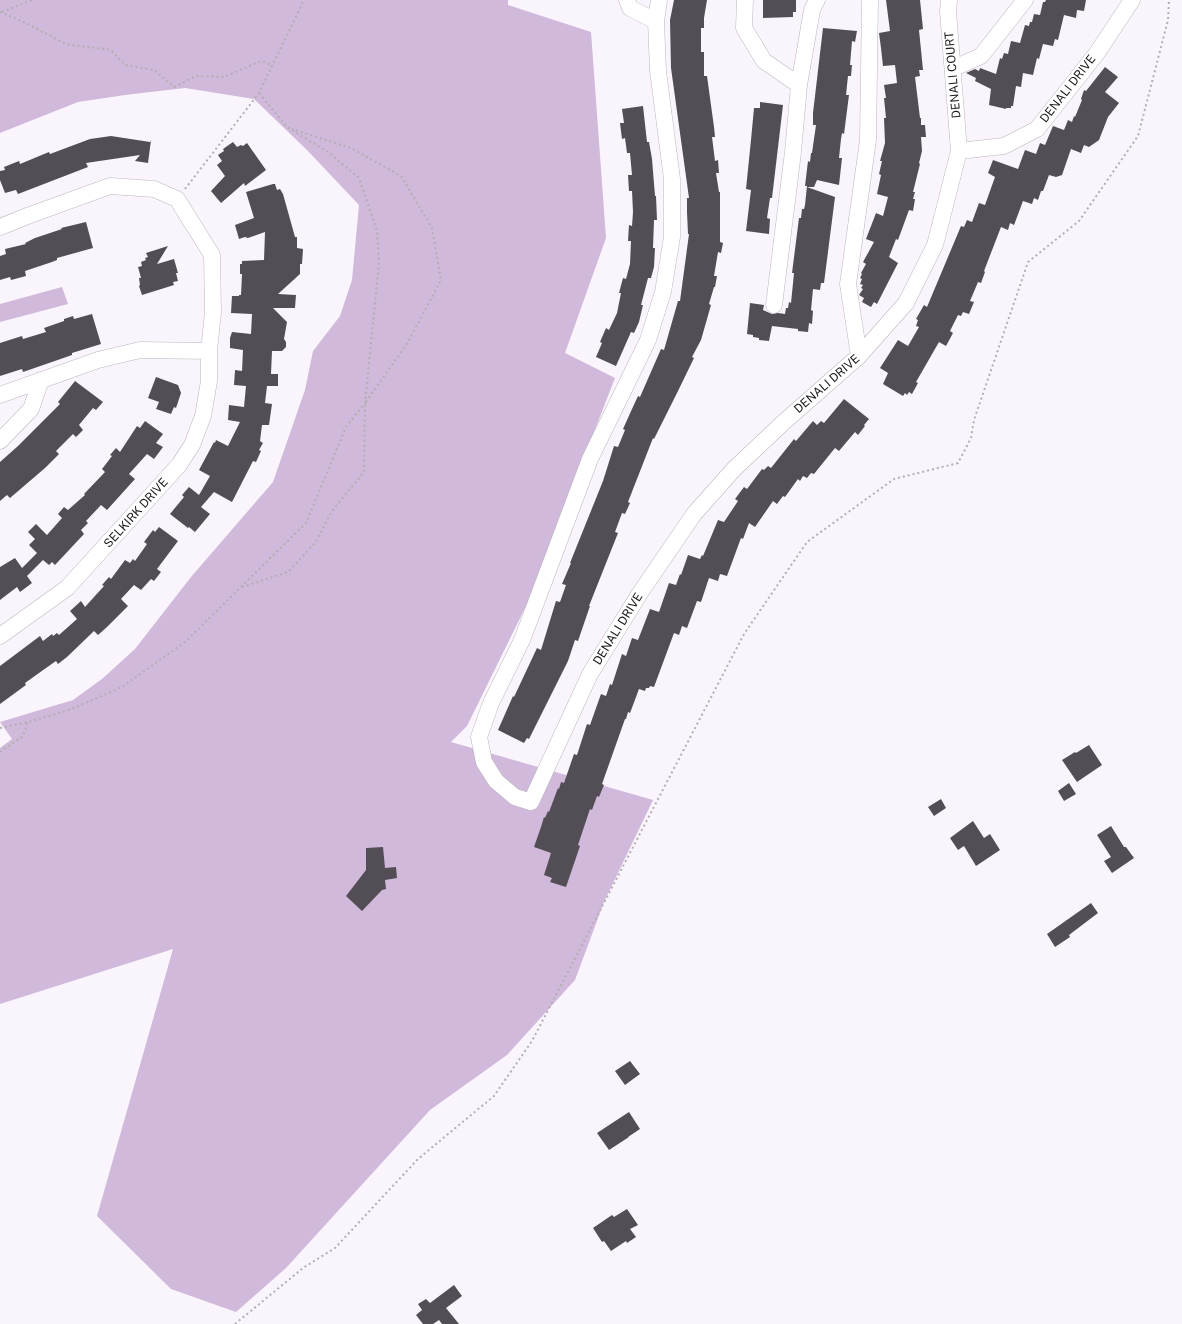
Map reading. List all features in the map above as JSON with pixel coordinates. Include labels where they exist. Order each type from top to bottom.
[{"type":"street","points":[[627,0],[630,8],[656,21],[659,0]]},
{"type":"street","points":[[745,0],[744,28],[764,61],[799,85]]},
{"type":"street","points":[[774,305],[793,152],[799,85],[812,10],[817,0]]},
{"type":"street","points":[[859,356],[848,284],[868,140],[870,0]]},
{"type":"street","name":"DENALI COURT","points":[[949,0],[948,11],[954,68],[959,151]]},
{"type":"street","points":[[954,68],[981,56],[1025,0]]},
{"type":"street","name":"DENALI DRIVE","points":[[656,21],[658,71],[672,179],[672,237],[663,292],[648,340],[590,459],[522,640],[491,703],[479,737],[484,762],[496,781],[515,797],[531,802],[590,674],[640,593],[694,514],[739,464],[784,421],[859,356],[906,303],[935,245],[959,151],[1004,146],[1037,129],[1097,53],[1132,0]]},
{"type":"street","points":[[0,227],[110,186],[154,189],[177,200]]},
{"type":"street","name":"SELKIRK DRIVE","points":[[0,636],[67,588],[179,465],[192,445],[202,416],[209,381],[209,351],[213,312],[212,255],[177,200]]},
{"type":"street","points":[[0,394],[98,360],[140,350],[209,351]]},
{"type":"street","points":[[0,441],[31,409],[41,380]]},
{"type":"path","points":[[1,12],[32,0]]},
{"type":"path","points":[[177,200],[259,93],[304,0]]},
{"type":"path","points":[[235,1324],[303,1268],[335,1248],[418,1159],[494,1096],[532,1041],[744,634],[807,542],[894,479],[958,463],[971,438],[974,420],[1028,262],[1079,221],[1138,136],[1168,20],[1169,0]]},
{"type":"path","points":[[1,12],[66,44],[111,50],[125,65],[154,70],[174,87],[196,76],[224,77],[261,61],[272,65]]},
{"type":"path","points":[[241,587],[288,572],[315,543],[332,511],[364,472],[365,403],[379,263],[377,231],[359,178],[328,152],[287,128],[259,93]]},
{"type":"path","points":[[0,728],[28,722],[69,710],[122,687],[185,642],[306,523],[346,427],[407,344],[441,280],[432,228],[401,176],[351,148],[287,128]]},
{"type":"path","points":[[0,752],[22,736],[28,722]]},
{"type":"shaded area","points":[[0,0],[508,0],[508,5],[591,32],[606,238],[565,353],[615,378],[528,602],[467,726],[451,742],[653,800],[604,902],[575,980],[507,1055],[430,1110],[286,1268],[236,1312],[171,1289],[97,1216],[173,949],[0,1004],[0,748],[12,739],[0,722],[73,700],[102,679],[135,649],[191,577],[273,482],[305,390],[313,351],[340,316],[352,280],[359,205],[307,150],[254,99],[185,88],[125,95],[78,102],[0,133]]},
{"type":"shaded area","points":[[62,287],[68,304],[0,322],[0,304]]},
{"type":"building","points":[[674,0],[707,0],[704,28],[701,28],[701,52],[704,52],[704,76],[707,76],[714,127],[715,137],[712,137],[715,161],[718,160],[719,173],[716,173],[720,192],[720,242],[723,243],[721,253],[718,252],[714,276],[717,276],[715,287],[709,304],[711,305],[701,340],[692,357],[694,358],[678,391],[654,439],[653,438],[628,502],[630,503],[625,514],[622,513],[615,532],[618,533],[589,606],[578,641],[575,640],[568,661],[529,739],[527,738],[524,743],[498,730],[537,648],[541,650],[556,601],[560,602],[566,585],[562,584],[603,481],[614,446],[618,447],[625,430],[623,429],[638,396],[640,397],[661,349],[664,350],[678,301],[680,301],[689,234],[687,198],[689,198],[671,68],[670,20]]},
{"type":"building","points":[[763,0],[796,0],[796,12],[793,12],[793,17],[763,18]]},
{"type":"building","points":[[886,0],[920,0],[923,29],[919,30],[923,70],[919,70],[920,76],[915,77],[921,125],[925,125],[926,137],[921,137],[922,151],[913,192],[915,192],[913,199],[915,199],[913,211],[909,210],[898,240],[896,239],[889,257],[898,263],[877,304],[874,302],[871,307],[862,302],[864,298],[859,295],[863,289],[861,288],[863,285],[860,284],[862,279],[860,278],[866,264],[863,262],[874,242],[866,239],[876,213],[883,216],[888,197],[877,194],[881,175],[879,174],[882,161],[880,161],[885,143],[884,118],[886,118],[884,98],[886,98],[884,85],[897,83],[895,65],[883,66],[879,33],[890,31]]},
{"type":"building","points":[[1046,0],[1086,0],[1084,11],[1077,10],[1076,18],[1064,15],[1058,40],[1055,39],[1053,46],[1043,44],[1039,59],[1037,58],[1033,75],[1023,73],[1021,87],[1016,86],[1013,106],[1006,109],[989,105],[991,89],[975,81],[976,78],[966,73],[975,69],[979,71],[980,68],[996,74],[1000,58],[1002,59],[1004,53],[1008,54],[1011,41],[1020,43],[1025,25],[1029,26],[1030,22],[1032,22],[1034,14],[1040,15],[1043,2]]},
{"type":"building","points":[[823,28],[857,31],[855,42],[852,41],[850,65],[852,65],[851,76],[848,76],[846,95],[849,95],[839,158],[842,158],[839,185],[817,180],[814,187],[807,187],[835,197],[824,283],[821,283],[820,290],[813,289],[811,310],[813,311],[812,324],[809,323],[808,332],[798,331],[798,329],[772,326],[769,341],[759,340],[759,338],[753,337],[753,335],[747,334],[750,303],[764,305],[763,310],[772,314],[785,314],[789,302],[791,303],[794,273],[792,273],[799,218],[801,218],[802,209],[804,209],[805,205],[807,186],[805,186],[808,161],[810,162],[816,125],[813,125],[813,113]]},
{"type":"building","points":[[1105,67],[1118,77],[1105,92],[1119,103],[1108,117],[1099,140],[1089,147],[1084,145],[1081,153],[1071,149],[1062,175],[1056,177],[1049,175],[1038,200],[1034,198],[1032,204],[1023,201],[1014,225],[1010,223],[1008,230],[1001,227],[984,271],[985,272],[981,283],[978,282],[970,301],[974,302],[969,314],[963,312],[961,316],[958,315],[950,331],[953,333],[946,346],[939,342],[916,382],[918,383],[912,394],[909,392],[907,395],[905,393],[903,396],[883,384],[888,373],[880,368],[898,340],[908,346],[919,327],[916,326],[918,320],[916,319],[924,305],[927,307],[961,226],[964,227],[967,220],[972,222],[979,203],[985,205],[995,177],[988,173],[993,160],[1018,169],[1025,150],[1036,154],[1040,143],[1045,145],[1053,126],[1064,130],[1068,120],[1072,122],[1082,100],[1084,90],[1086,91]]},
{"type":"building","points":[[760,102],[783,105],[772,198],[770,198],[767,218],[770,219],[769,234],[746,231],[751,190],[746,189],[754,108],[760,108]]},
{"type":"building","points":[[643,106],[647,142],[649,142],[652,159],[656,196],[657,220],[654,220],[654,267],[651,278],[648,278],[641,305],[643,305],[639,322],[634,333],[631,332],[616,366],[596,357],[606,328],[609,330],[617,313],[621,293],[619,293],[623,278],[626,279],[630,264],[631,241],[628,241],[629,225],[632,226],[633,212],[632,191],[629,191],[628,175],[632,175],[630,153],[627,153],[625,138],[622,139],[620,123],[624,123],[622,109]]},
{"type":"building","points":[[111,136],[150,142],[151,140],[148,163],[135,161],[140,155],[86,163],[88,167],[18,194],[16,190],[5,193],[0,180],[0,171],[5,170],[4,167],[19,161],[20,164],[49,152],[50,154],[90,139]]},
{"type":"building","points":[[233,142],[237,147],[241,145],[243,146],[247,143],[266,170],[245,186],[244,183],[221,203],[211,191],[225,176],[217,165],[222,161],[218,155],[224,151],[223,149]]},
{"type":"building","points":[[275,184],[277,190],[280,189],[283,194],[295,237],[297,237],[297,248],[303,249],[300,274],[278,294],[296,295],[295,308],[273,308],[287,322],[284,339],[286,342],[286,347],[282,351],[272,351],[271,374],[278,374],[278,386],[267,386],[265,403],[272,404],[269,425],[262,425],[260,441],[263,443],[259,450],[261,451],[256,462],[253,461],[232,502],[214,492],[201,507],[210,514],[195,532],[170,514],[184,497],[182,495],[189,487],[199,495],[210,476],[199,470],[214,442],[215,443],[216,440],[228,446],[240,422],[228,420],[229,405],[244,407],[246,386],[234,385],[235,370],[242,371],[243,350],[230,348],[230,338],[232,332],[251,334],[252,314],[231,313],[232,296],[241,295],[242,274],[240,274],[240,264],[242,264],[242,261],[264,260],[265,232],[248,238],[245,237],[239,239],[235,225],[254,218],[246,192]]},
{"type":"building","points":[[86,222],[93,248],[57,258],[57,260],[25,271],[26,276],[11,280],[10,277],[0,280],[0,256],[6,254],[5,249],[26,244],[25,243],[35,238],[62,229],[61,228]]},
{"type":"building","points":[[168,246],[157,264],[174,259],[178,273],[176,273],[178,281],[173,282],[174,285],[142,295],[139,286],[139,278],[141,278],[138,267],[142,266],[141,262],[146,260],[145,258],[148,257],[146,253]]},
{"type":"building","points":[[92,314],[101,344],[72,353],[72,355],[23,372],[22,369],[0,376],[0,343],[22,336],[23,339],[46,332],[44,328],[73,316],[74,319]]},
{"type":"building","points":[[156,377],[178,385],[181,393],[176,408],[174,407],[171,414],[156,409],[159,402],[148,398]]},
{"type":"building","points":[[75,381],[103,402],[96,410],[93,408],[79,425],[83,430],[76,437],[73,434],[56,451],[59,454],[45,468],[10,498],[7,495],[0,501],[0,462],[60,404],[58,402]]},
{"type":"building","points":[[844,399],[869,419],[864,425],[865,426],[858,435],[855,432],[839,451],[835,448],[814,474],[811,473],[807,478],[803,476],[800,481],[798,479],[785,497],[783,496],[777,504],[773,501],[755,527],[749,523],[743,539],[741,538],[727,576],[720,574],[718,581],[709,578],[701,602],[697,601],[687,628],[682,626],[679,635],[674,633],[654,687],[650,686],[649,688],[646,688],[645,691],[639,689],[630,713],[628,712],[602,784],[604,785],[599,797],[597,796],[592,810],[590,809],[578,845],[580,846],[566,887],[550,882],[552,878],[544,875],[551,853],[534,847],[544,817],[545,818],[548,811],[549,812],[561,782],[564,783],[574,754],[577,755],[587,724],[590,725],[601,694],[606,696],[610,684],[612,685],[622,654],[626,656],[632,638],[638,640],[650,609],[659,612],[669,583],[676,585],[688,555],[700,559],[702,555],[703,556],[718,520],[724,522],[738,501],[735,499],[744,487],[747,489],[762,469],[764,470],[768,466],[771,468],[794,439],[796,441],[813,421],[817,425],[821,421],[824,423]]},
{"type":"building","points":[[145,421],[163,434],[156,443],[163,447],[154,459],[147,454],[129,474],[135,479],[107,510],[101,505],[86,521],[88,523],[81,530],[84,534],[55,565],[52,562],[49,565],[43,560],[27,576],[32,583],[20,592],[17,587],[0,600],[0,567],[15,558],[22,568],[37,553],[29,545],[35,539],[28,532],[36,524],[47,535],[62,518],[58,514],[64,507],[68,510],[85,495],[84,494],[105,472],[102,469],[112,456],[110,455],[116,448],[120,452],[137,426],[140,428]]},
{"type":"building","points":[[159,527],[178,541],[157,569],[161,572],[154,581],[151,579],[141,590],[134,585],[121,599],[128,606],[98,635],[94,631],[58,664],[56,661],[25,683],[26,685],[0,704],[0,666],[40,636],[43,641],[52,634],[53,636],[57,633],[59,635],[77,619],[70,611],[81,601],[85,607],[104,586],[102,585],[109,577],[111,579],[125,560],[130,563],[133,559],[135,561],[147,544],[144,542],[153,530],[155,532]]},
{"type":"building","points":[[1089,745],[1102,765],[1077,782],[1062,760]]},
{"type":"building","points":[[1069,783],[1076,794],[1064,801],[1058,791]]},
{"type":"building","points":[[941,799],[946,808],[934,816],[928,807]]},
{"type":"building","points":[[973,821],[984,838],[990,834],[1000,850],[976,866],[964,846],[958,850],[950,838]]},
{"type":"building","points":[[1111,826],[1124,847],[1126,847],[1134,858],[1112,873],[1104,861],[1111,857],[1097,835]]},
{"type":"building","points":[[383,847],[385,868],[396,867],[397,878],[385,880],[386,889],[382,890],[362,911],[346,896],[366,870],[366,848]]},
{"type":"building","points":[[1091,903],[1098,913],[1069,935],[1070,937],[1055,947],[1047,934]]},
{"type":"building","points":[[630,1061],[640,1074],[625,1085],[615,1071]]},
{"type":"building","points":[[629,1112],[640,1129],[609,1150],[597,1133]]},
{"type":"building","points":[[627,1209],[638,1225],[630,1229],[636,1237],[627,1243],[626,1241],[611,1251],[604,1241],[602,1242],[593,1228],[612,1215],[614,1217]]},
{"type":"building","points":[[454,1285],[462,1296],[446,1308],[459,1324],[442,1324],[439,1320],[433,1324],[423,1324],[416,1315],[422,1310],[418,1304],[426,1299],[430,1303]]}]
